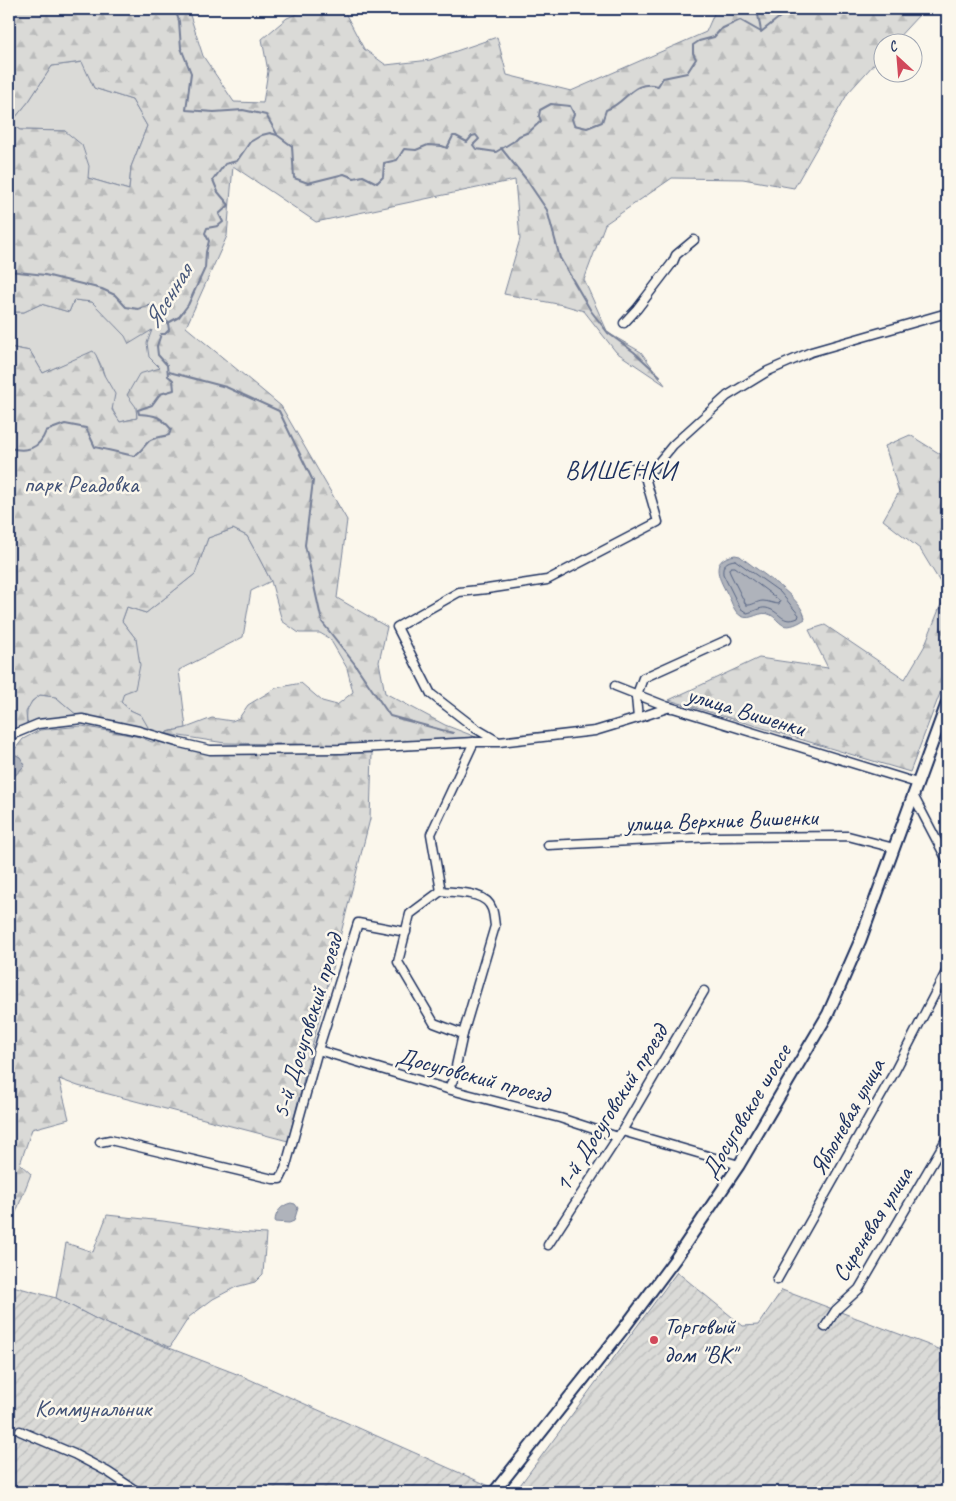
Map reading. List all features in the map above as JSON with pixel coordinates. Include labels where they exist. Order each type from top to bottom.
[{"type":"main road","name":"Досуговское шоссе","points":[[494,1492],[630,1320],[676,1258],[739,1165],[828,1014],[860,940],[947,703]]},
{"type":"street","points":[[624,323],[637,310],[673,262],[676,255],[694,240]]},
{"type":"street","points":[[629,467],[644,470],[654,468],[673,446],[727,396],[768,371],[811,352],[947,313]]},
{"type":"street","points":[[499,742],[475,728],[431,694],[397,627],[458,592],[547,580],[658,522],[644,470]]},
{"type":"street","points":[[638,718],[637,695],[643,678],[727,640]]},
{"type":"street","points":[[615,686],[671,708]]},
{"type":"street","name":"улица Вишенки","points":[[9,736],[38,724],[82,719],[139,731],[180,744],[210,750],[341,750],[499,742],[595,731],[671,708],[917,783]]},
{"type":"street","points":[[441,891],[431,834],[474,742]]},
{"type":"street","points":[[913,795],[947,860]]},
{"type":"street","name":"улица Верхние Вишенки","points":[[548,846],[714,837],[848,836],[894,848]]},
{"type":"street","points":[[448,1089],[453,1080],[463,1034],[495,926],[492,908],[484,899],[472,895],[441,891],[410,914],[398,962],[434,1023],[463,1034]]},
{"type":"street","name":"5-й Досуговский проезд","points":[[100,1142],[110,1140],[273,1179],[280,1178],[285,1169],[318,1050],[358,923],[406,932]]},
{"type":"street","name":"Яблоневая улица","points":[[777,1280],[895,1071],[947,970]]},
{"type":"street","name":"1-й Досуговский проезд","points":[[548,1245],[620,1134],[704,990]]},
{"type":"street","name":"Досуговский проезд","points":[[318,1050],[448,1089],[739,1165]]},
{"type":"street","name":"Сиреневая улица","points":[[825,1327],[836,1310],[859,1289],[947,1138]]},
{"type":"street","points":[[20,1431],[74,1454],[108,1472],[138,1492]]},
{"type":"green space","name":"парк Реадовка","points":[[9,9],[188,9],[203,56],[234,102],[263,103],[268,71],[262,39],[287,18],[309,9],[343,9],[364,49],[386,65],[430,60],[497,37],[507,75],[571,91],[706,32],[716,9],[947,9],[919,15],[903,32],[874,32],[874,64],[848,93],[794,188],[743,179],[672,178],[605,224],[584,280],[608,333],[641,352],[665,385],[616,352],[584,311],[563,305],[504,294],[520,239],[515,180],[316,222],[233,166],[227,236],[186,327],[281,406],[347,520],[337,598],[387,627],[379,662],[385,693],[445,725],[476,737],[372,745],[341,745],[225,743],[167,734],[167,732],[186,728],[212,718],[232,721],[239,718],[248,705],[276,688],[301,683],[322,701],[337,705],[353,692],[347,668],[330,639],[320,633],[299,633],[282,621],[271,581],[258,556],[247,536],[233,529],[208,538],[195,574],[146,613],[127,607],[122,621],[136,639],[140,665],[135,689],[124,693],[121,702],[130,710],[141,715],[148,727],[148,731],[78,716],[56,697],[40,695],[32,701],[26,712],[27,725],[9,732],[9,347],[30,351],[43,373],[93,351],[115,394],[112,410],[120,422],[137,418],[136,407],[127,395],[139,374],[160,368],[149,357],[147,343],[152,330],[129,344],[125,336],[92,302],[74,300],[69,312],[41,304],[24,312],[9,312]],"holes":[[[82,62],[94,88],[132,100],[147,126],[131,167],[129,190],[88,178],[89,166],[82,145],[65,131],[20,130],[10,124],[29,101],[52,66]]]},
{"type":"green space","points":[[83,62],[94,88],[132,100],[147,126],[131,167],[129,190],[88,178],[65,131],[20,130],[10,124],[29,101],[52,66]]},
{"type":"green space","points":[[74,300],[92,302],[126,336],[153,330],[160,369],[136,407],[137,418],[120,422],[118,419],[112,408],[101,365],[93,352],[43,373],[30,351],[9,347],[9,312],[24,312],[41,304],[69,312]]},
{"type":"green space","points":[[910,435],[947,457],[947,675],[910,772],[669,700],[759,658],[828,668],[809,630],[825,625],[905,679],[924,647],[946,592],[920,549],[883,520],[899,492],[885,446]]},
{"type":"green space","points":[[233,529],[247,536],[271,581],[251,591],[243,637],[179,670],[186,728],[167,732],[167,734],[148,731],[141,715],[130,710],[121,702],[136,639],[122,621],[127,607],[146,613],[195,574],[208,538]]},
{"type":"green space","points":[[40,695],[56,697],[78,716],[27,725],[28,708],[32,701]]},
{"type":"green space","points":[[82,726],[209,753],[372,753],[370,819],[288,1141],[78,1086],[59,1079],[69,1119],[32,1129],[20,1164],[31,1174],[9,1230],[9,782],[13,779],[20,757],[12,753],[23,739],[40,730]]},
{"type":"green space","points":[[107,1215],[236,1232],[266,1234],[263,1274],[255,1282],[236,1287],[213,1299],[189,1317],[170,1347],[102,1322],[56,1298],[66,1243],[93,1252]]},
{"type":"green space","points":[[677,1272],[743,1326],[758,1325],[782,1290],[947,1352],[947,1492],[515,1492]]},
{"type":"green space","name":"Коммунальник","points":[[9,1285],[56,1298],[102,1322],[242,1376],[496,1489],[494,1492],[9,1492]]},
{"type":"water","points":[[735,555],[740,556],[788,593],[802,611],[805,619],[794,625],[786,626],[772,616],[763,613],[748,618],[741,616],[734,607],[718,572],[718,566],[721,561]]},
{"type":"water","points":[[12,753],[20,757],[25,765],[9,782],[9,755]]},
{"type":"water","points":[[295,1204],[298,1208],[294,1221],[289,1223],[275,1222],[276,1215],[280,1210],[285,1205]]},
{"type":"waterway","points":[[175,9],[179,21],[181,48],[191,73],[186,110],[214,112],[243,110],[266,115],[277,134]]},
{"type":"waterway","points":[[757,9],[761,31]]},
{"type":"waterway","name":"Ясенная","points":[[9,448],[21,450],[36,446],[46,431],[65,424],[86,428],[95,447],[134,456],[149,441],[169,435],[171,429],[164,421],[154,416],[139,414],[138,410],[152,405],[160,394],[174,390],[173,380],[168,376],[167,365],[158,355],[157,346],[161,334],[165,334],[169,330],[168,323],[179,317],[188,305],[205,268],[209,241],[205,233],[207,228],[218,226],[223,222],[219,214],[229,205],[218,192],[213,180],[225,164],[237,161],[250,142],[262,135],[270,133],[277,135],[292,146],[294,178],[308,183],[344,174],[354,178],[363,176],[377,183],[383,177],[384,163],[397,160],[404,149],[416,150],[428,145],[447,148],[453,136],[467,142],[472,136],[476,135],[479,139],[473,145],[476,149],[496,152],[519,136],[529,132],[541,121],[539,116],[540,110],[551,104],[570,106],[574,114],[572,119],[574,125],[587,128],[602,122],[606,110],[613,107],[636,89],[649,85],[658,86],[663,78],[687,73],[696,59],[693,53],[693,45],[699,41],[714,37],[721,29],[740,20],[761,32],[790,9]]},
{"type":"waterway","points":[[501,148],[526,179],[547,210],[560,258],[591,311],[608,333],[634,352],[660,376]]},
{"type":"waterway","points":[[9,271],[45,275],[102,289],[115,295],[126,307],[138,309],[151,305],[168,323]]},
{"type":"waterway","points":[[169,372],[226,387],[279,411],[313,481],[305,545],[322,622],[354,663],[390,716],[453,733]]},
{"type":"place","name":"Торговый дом \"ВК\"","points":[[654,1340]]},
{"type":"district","name":"ВИШЕНКИ","points":[[621,470]]}]
